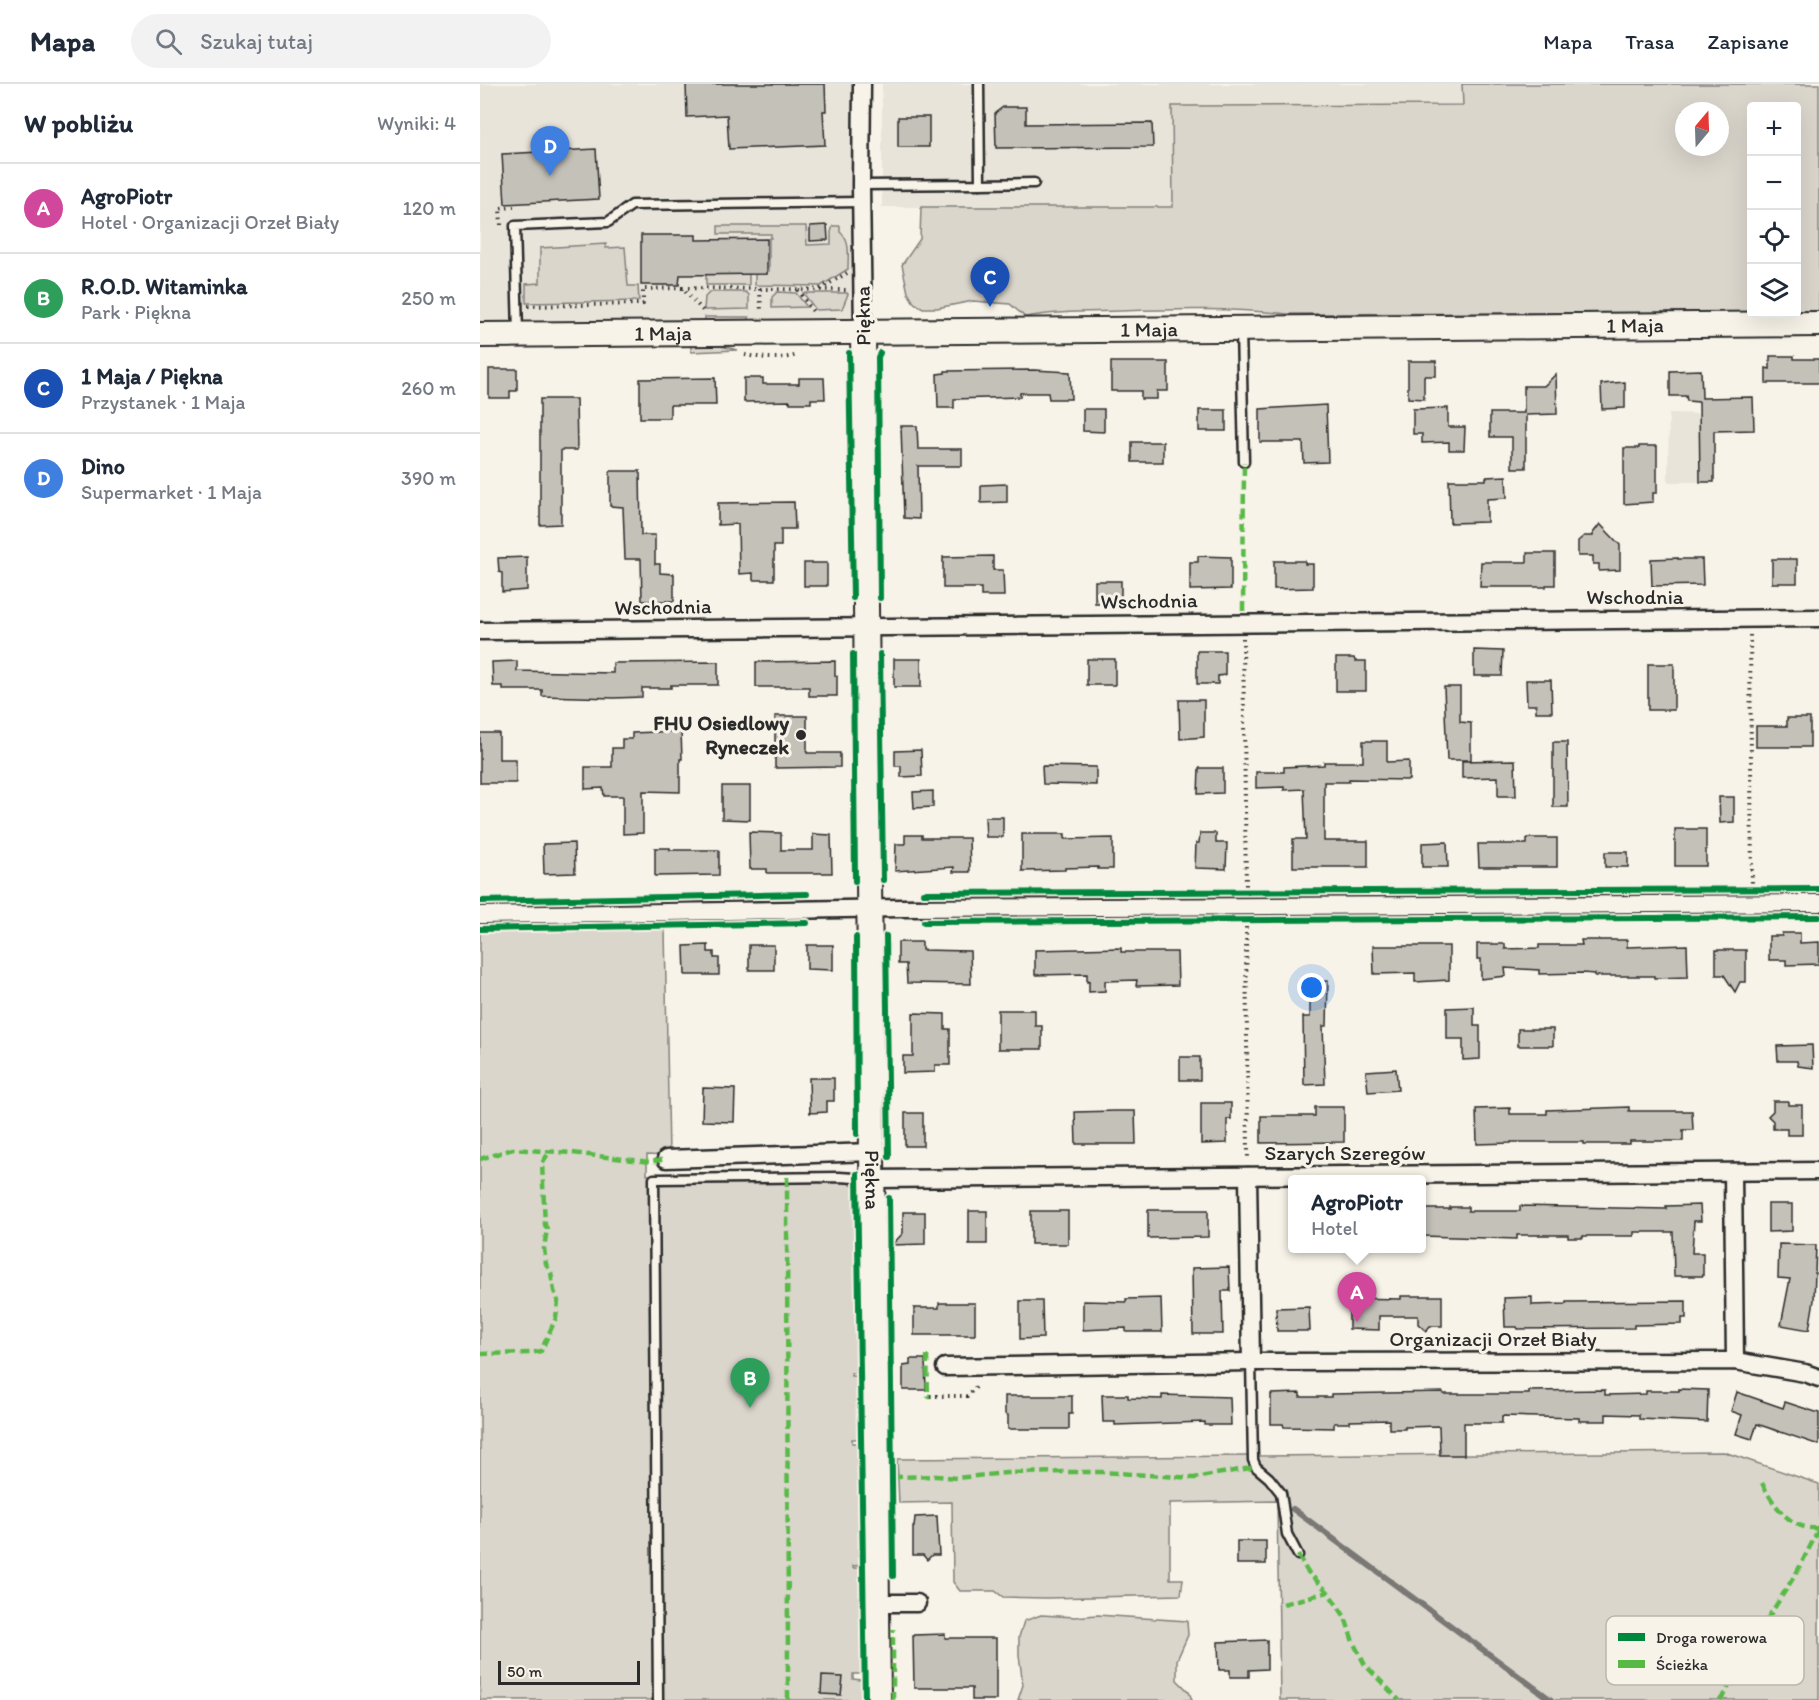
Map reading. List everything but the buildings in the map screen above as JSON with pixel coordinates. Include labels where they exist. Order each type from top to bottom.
[{"type":"street","name":"Piękna","points":[[862,84],[861,194],[878,1700]]},
{"type":"street","name":"1 Maja","points":[[480,335],[1819,324]]},
{"type":"street","name":"Wschodnia","points":[[480,631],[1819,618]]},
{"type":"street","points":[[480,915],[869,908],[1819,903]]},
{"type":"street","points":[[666,1159],[872,1152]]},
{"type":"street","points":[[1248,1170],[1251,1362]]},
{"type":"street","name":"Szarych Szeregów","points":[[872,1179],[1248,1170],[1819,1171]]},
{"type":"street","points":[[1733,1172],[1735,1361]]},
{"type":"street","name":"Organizacji Orzeł Biały","points":[[945,1366],[1251,1362],[1735,1361],[1805,1373],[1819,1378]]},
{"type":"street","points":[[877,1603],[917,1603]]},
{"type":"lane","points":[[979,84],[980,184]]},
{"type":"lane","points":[[518,334],[515,226],[608,222],[632,205],[861,194],[980,184],[1034,183]]},
{"type":"lane","points":[[1241,329],[1244,462]]},
{"type":"lane","points":[[658,1700],[654,1179],[839,1177],[872,1179]]},
{"type":"lane","points":[[1251,1362],[1253,1461],[1281,1493],[1287,1534],[1298,1555]]},
{"type":"path","points":[[820,290],[850,271]]},
{"type":"path","points":[[681,288],[704,314],[716,313]]},
{"type":"path","points":[[527,306],[643,304],[643,289],[850,290]]},
{"type":"path","points":[[760,289],[761,313]]},
{"type":"path","points":[[797,289],[814,313]]},
{"type":"path","points":[[750,313],[772,313]]},
{"type":"path","points":[[804,313],[822,313]]},
{"type":"path","points":[[1243,622],[1246,898]]},
{"type":"path","points":[[1750,631],[1752,889]]},
{"type":"path","points":[[1246,915],[1248,1170]]},
{"type":"shaded area","points":[[480,84],[859,84],[861,331],[480,334]]},
{"type":"shaded area","points":[[882,84],[1462,84],[1463,105],[1172,106],[1173,207],[882,207]]},
{"type":"shaded area","points":[[1462,84],[1819,84],[1819,311],[1801,311],[1801,102],[1747,102],[1747,312],[1288,314],[1184,309],[1073,312],[1025,317],[1010,304],[973,301],[937,308],[923,308],[914,303],[908,293],[902,265],[920,239],[921,207],[1173,207],[1172,106],[1463,105]]},
{"type":"shaded area","points":[[718,226],[806,226],[807,245],[831,244],[833,226],[840,226],[840,232],[847,244],[848,269],[821,286],[755,285],[755,274],[767,274],[769,271],[771,234],[718,234]]},
{"type":"shaded area","points":[[606,244],[606,248],[625,247],[628,286],[638,286],[639,301],[526,303],[526,284],[540,283],[540,248]]},
{"type":"shaded area","points":[[706,274],[749,274],[749,285],[706,285]]},
{"type":"shaded area","points":[[710,292],[746,292],[749,295],[749,309],[704,310],[705,297]]},
{"type":"shaded area","points":[[777,292],[796,293],[807,307],[772,308],[772,297]]},
{"type":"shaded area","points":[[803,293],[848,294],[842,309],[816,310]]},
{"type":"shaded area","points":[[705,317],[749,317],[749,322],[705,321]]},
{"type":"shaded area","points":[[716,345],[738,350],[691,352],[691,346]]},
{"type":"shaded area","points":[[1669,413],[1714,414],[1714,482],[1668,482]]},
{"type":"shaded area","points":[[665,929],[669,1156],[647,1155],[647,1175],[849,1172],[850,1185],[854,1186],[857,1373],[851,1373],[851,1376],[857,1376],[858,1439],[852,1439],[852,1443],[859,1443],[861,1565],[853,1566],[853,1568],[861,1568],[861,1674],[853,1674],[853,1679],[861,1680],[862,1700],[480,1700],[480,932]]},
{"type":"shaded area","points":[[1724,1452],[1819,1484],[1819,1700],[1280,1700],[1277,1501],[1170,1503],[1170,1579],[1183,1579],[1181,1595],[1003,1597],[995,1591],[960,1591],[953,1582],[952,1502],[899,1503],[897,1459]]},
{"type":"shaded area","points":[[1041,1615],[1075,1617],[1097,1615],[1187,1621],[1188,1635],[1177,1660],[1177,1680],[1189,1692],[1192,1700],[1018,1700],[1023,1685],[1019,1637],[1024,1621]]},
{"type":"waterway","points":[[1293,1509],[1551,1700]]},
{"type":"marked path","points":[[1243,611],[1244,462]]},
{"type":"marked path","points":[[480,1159],[513,1149],[650,1162],[666,1159]]},
{"type":"marked path","points":[[480,1354],[541,1351],[556,1318],[558,1301],[551,1273],[546,1264],[544,1248],[547,1229],[542,1163],[550,1151]]},
{"type":"marked path","points":[[787,1177],[788,1700]]},
{"type":"marked path","points":[[927,1355],[928,1396],[930,1396]]},
{"type":"marked path","points":[[893,1477],[956,1478],[1006,1473],[1102,1472],[1194,1478],[1256,1467]]},
{"type":"marked path","points":[[1762,1483],[1784,1515],[1800,1525],[1819,1528]]},
{"type":"marked path","points":[[1769,1616],[1797,1572],[1819,1529]]},
{"type":"marked path","points":[[1298,1555],[1307,1571],[1328,1592],[1345,1617],[1353,1642],[1365,1665],[1399,1700]]},
{"type":"marked path","points":[[1283,1604],[1328,1592]]},
{"type":"marked path","points":[[893,1629],[893,1700]]},
{"type":"marked path","points":[[1720,1700],[1729,1685]]},
{"type":"cycle path","points":[[849,353],[853,598]]},
{"type":"cycle path","points":[[880,353],[878,357],[880,598]]},
{"type":"cycle path","points":[[853,654],[855,881]]},
{"type":"cycle path","points":[[880,654],[883,880]]},
{"type":"cycle path","points":[[923,893],[1819,889]]},
{"type":"cycle path","points":[[480,901],[807,894]]},
{"type":"cycle path","points":[[924,922],[1819,917]]},
{"type":"cycle path","points":[[480,929],[807,923]]},
{"type":"cycle path","points":[[886,936],[889,1157]]},
{"type":"cycle path","points":[[856,937],[857,1134]]},
{"type":"cycle path","points":[[857,1174],[865,1700]]},
{"type":"cycle path","points":[[889,1198],[893,1576]]},
{"type":"place","name":"Dino","points":[[550,176]]},
{"type":"place","name":"1 Maja / Piękna","points":[[990,307]]},
{"type":"place","name":"FHU Osiedlowy Ryneczek","points":[[801,735]]},
{"type":"place","name":"AgroPiotr","points":[[1357,1322]]},
{"type":"place","name":"R.O.D. Witaminka","points":[[750,1408]]}]
